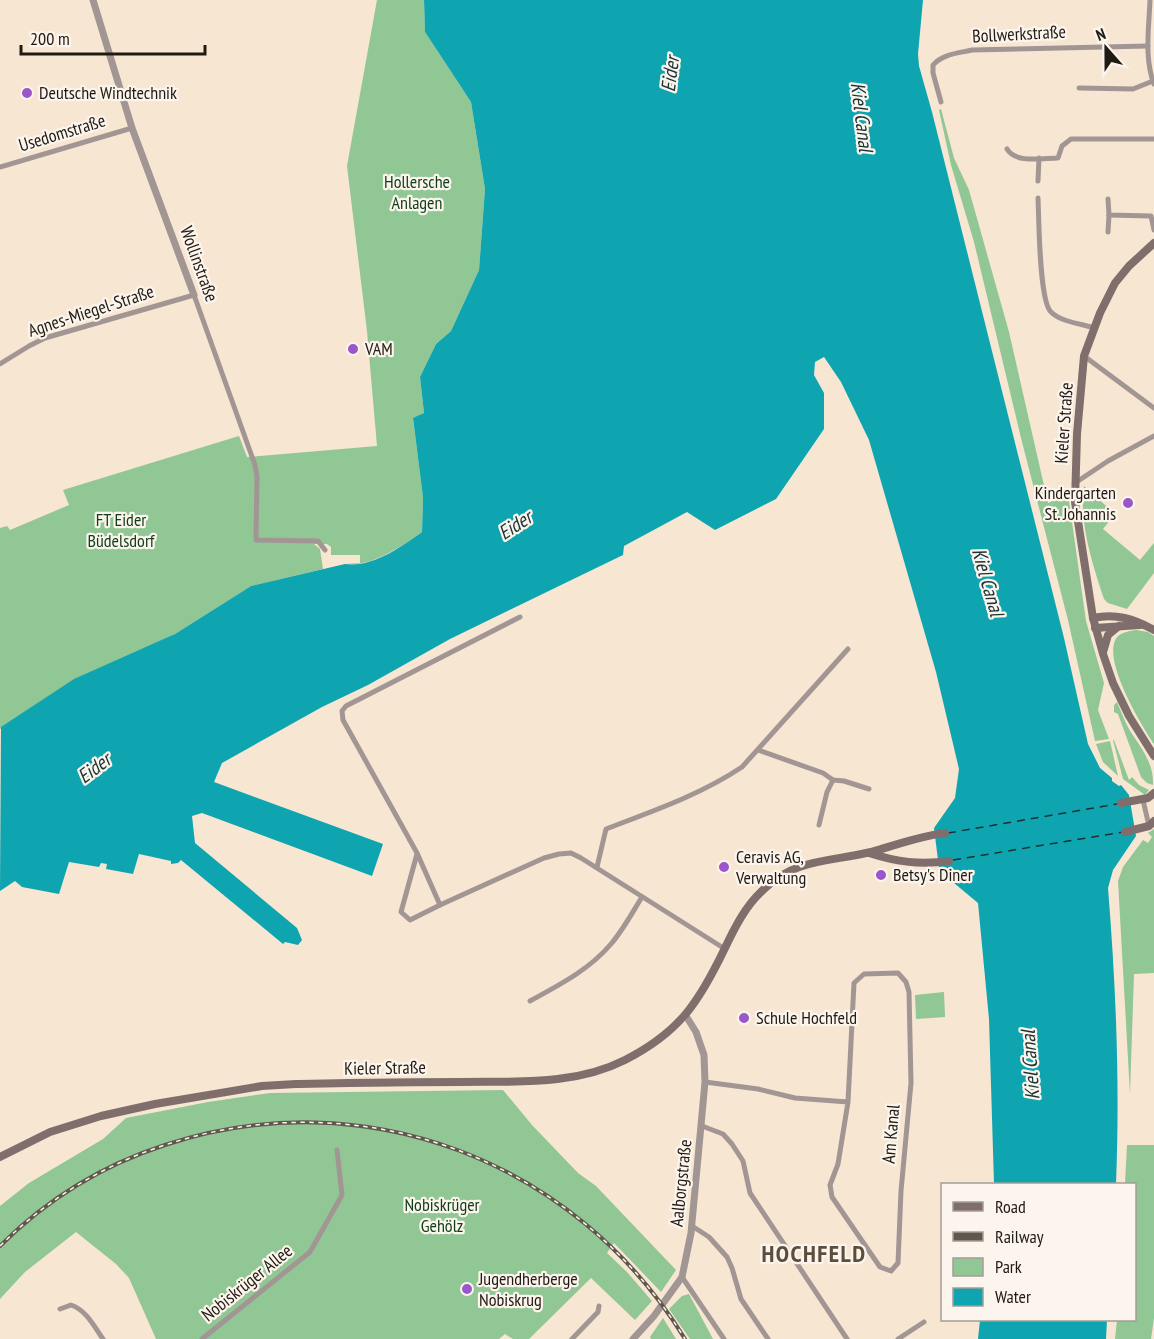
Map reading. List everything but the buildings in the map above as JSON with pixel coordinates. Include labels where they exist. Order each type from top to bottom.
[{"type":"main road","name":"Kieler Straße","points":[[1154,243],[1129,266],[1115,283],[1084,356],[1075,502],[1093,618],[1103,654],[1113,683],[1129,716],[1154,756]]},
{"type":"main road","points":[[1093,618],[1106,615],[1129,618],[1154,630]]},
{"type":"main road","points":[[1103,654],[1108,635],[1120,625]]},
{"type":"main road","points":[[1095,628],[1145,625]]},
{"type":"main road","points":[[1121,803],[1143,800],[1154,793]]},
{"type":"main road","points":[[1125,832],[1152,824]]},
{"type":"main road","name":"Kieler Straße","points":[[0,1157],[50,1132],[101,1116],[155,1104],[262,1086],[554,1079],[596,1072],[639,1052],[665,1035],[686,1016],[698,999],[750,904],[773,881],[786,872],[809,863],[867,853],[945,833]]},
{"type":"main road","name":"Kieler Straße","points":[[867,853],[913,864],[949,861]]},
{"type":"street","name":"Wollinstraße","points":[[93,0],[132,128],[255,465],[257,477],[256,540],[318,541],[325,550]]},
{"type":"street","points":[[1079,88],[1133,89],[1153,82],[1148,46],[1150,0]]},
{"type":"street","name":"Bollwerkstraße","points":[[941,102],[933,65],[941,58],[959,53],[994,49],[1148,46]]},
{"type":"street","name":"Usedomstraße","points":[[0,167],[132,128]]},
{"type":"street","points":[[1007,149],[1011,155],[1019,158],[1058,158],[1062,146],[1071,139],[1154,139]]},
{"type":"street","points":[[1038,181],[1039,158]]},
{"type":"street","points":[[1038,198],[1043,283],[1048,308],[1054,315],[1095,328]]},
{"type":"street","points":[[1108,199],[1108,232]]},
{"type":"street","points":[[1109,214],[1151,216],[1154,230]]},
{"type":"street","name":"Agnes-Miegel-Straße","points":[[0,364],[45,338],[194,295]]},
{"type":"street","points":[[1084,356],[1154,408]]},
{"type":"street","points":[[1076,483],[1108,461],[1154,436]]},
{"type":"street","points":[[440,905],[417,853],[343,720],[342,711],[346,706],[520,616]]},
{"type":"street","points":[[597,867],[606,830],[686,798],[742,767],[848,648]]},
{"type":"street","points":[[758,750],[823,773],[833,780],[869,789]]},
{"type":"street","points":[[819,825],[827,792],[833,780]]},
{"type":"street","points":[[1143,800],[1152,824]]},
{"type":"street","points":[[417,853],[401,912],[410,921],[544,858],[571,854],[597,867],[725,949]]},
{"type":"street","points":[[530,1001],[570,979],[598,957],[611,943],[642,897]]},
{"type":"street","name":"Am Kanal","points":[[898,973],[906,982],[909,992],[911,1083],[901,1191],[898,1263],[891,1271],[880,1267],[832,1197],[830,1185],[838,1164],[848,1102],[854,983],[864,974],[898,973]]},
{"type":"street","name":"Aalborgstraße","points":[[633,1339],[665,1302],[682,1277],[692,1226],[705,1082],[704,1055],[696,1032],[686,1016]]},
{"type":"street","points":[[705,1082],[758,1089],[795,1098],[848,1102]]},
{"type":"street","points":[[702,1126],[723,1134],[732,1144],[743,1161],[750,1193],[847,1339]]},
{"type":"street","name":"Nobiskrüger Allee","points":[[202,1339],[309,1252],[342,1195],[337,1150]]},
{"type":"street","points":[[692,1226],[709,1236],[727,1257],[741,1299],[768,1339]]},
{"type":"street","points":[[682,1277],[724,1339]]},
{"type":"street","points":[[60,1309],[71,1305],[76,1306],[87,1316],[103,1339]]},
{"type":"street","points":[[572,1339],[598,1312],[599,1306]]},
{"type":"street","points":[[898,1339],[924,1322]]},
{"type":"green space","name":"Hollersche Anlagen","points":[[377,0],[424,0],[425,32],[471,102],[485,189],[479,270],[451,331],[436,344],[420,377],[424,413],[413,419],[423,496],[422,532],[385,555],[365,563],[345,564],[360,563],[360,555],[331,555],[331,547],[327,544],[314,544],[320,549],[323,569],[251,586],[175,634],[0,729],[0,528],[7,526],[10,530],[69,505],[63,490],[239,436],[247,457],[377,446],[367,331],[347,166]]},
{"type":"green space","points":[[941,109],[954,158],[969,190],[1009,332],[1048,503],[1068,494],[1086,621],[1104,683],[1098,710],[1109,739],[1095,741],[1068,620],[974,242],[951,165],[939,110]]},
{"type":"green space","points":[[1084,486],[1115,514],[1103,529],[1140,560],[1154,543],[1154,573],[1127,609],[1108,603],[1104,599],[1085,529]]},
{"type":"green space","points":[[1136,630],[1148,632],[1154,636],[1154,744],[1124,691],[1114,659],[1114,646],[1118,636]]},
{"type":"green space","points":[[1117,702],[1129,729],[1149,762],[1153,785],[1141,777],[1118,714],[1114,712],[1114,705]]},
{"type":"green space","points":[[1113,740],[1129,780],[1132,777],[1139,785],[1149,790],[1145,795],[1123,779]]},
{"type":"green space","points":[[1110,741],[1118,776],[1103,762],[1096,744]]},
{"type":"green space","points":[[1154,829],[1154,973],[1134,974],[1130,1094],[1118,881],[1123,867],[1143,840],[1148,843],[1152,837],[1148,833]]},
{"type":"green space","points":[[944,992],[945,1017],[916,1019],[915,995]]},
{"type":"green space","name":"Nobiskrüger Gehölz","points":[[503,1090],[532,1125],[578,1173],[596,1186],[676,1270],[661,1292],[614,1243],[607,1253],[652,1301],[635,1320],[591,1278],[529,1339],[513,1339],[505,1334],[499,1339],[156,1339],[129,1278],[116,1264],[76,1232],[25,1272],[0,1299],[0,1206],[29,1183],[103,1139],[126,1118],[270,1093]]},
{"type":"green space","points":[[1127,1145],[1154,1145],[1154,1318],[1151,1339],[1115,1339],[1117,1321],[1136,1321],[1136,1183],[1125,1183]]},
{"type":"green space","points":[[689,1294],[713,1339],[690,1339],[669,1309],[682,1296]]},
{"type":"green space","points":[[663,1318],[676,1339],[651,1339],[650,1337]]},
{"type":"water","points":[[424,0],[923,0],[919,66],[1064,638],[1088,744],[1100,768],[1112,778],[1112,781],[1121,785],[1129,795],[1136,836],[1113,870],[1108,888],[1116,1036],[1118,1110],[1116,1183],[994,1183],[989,1019],[978,903],[939,868],[934,828],[955,798],[959,769],[936,672],[869,440],[841,382],[824,357],[815,362],[814,375],[824,393],[824,429],[776,499],[715,530],[687,512],[624,546],[623,555],[450,639],[222,763],[214,782],[383,844],[372,876],[202,813],[192,816],[195,843],[297,928],[302,940],[298,945],[285,942],[283,944],[181,860],[171,864],[171,861],[139,854],[133,874],[106,869],[107,864],[101,863],[99,867],[69,862],[59,894],[22,887],[15,881],[0,891],[1,727],[74,679],[175,634],[251,586],[345,564],[376,560],[396,550],[422,532],[423,497],[413,418],[424,413],[420,377],[436,344],[451,331],[479,270],[485,189],[471,102],[425,32]]},
{"type":"water","points":[[980,1321],[1107,1321],[1106,1339],[978,1339]]},
{"type":"ferry route","points":[[948,833],[1117,804]]},
{"type":"ferry route","points":[[953,860],[1123,832]]},
{"type":"railway","points":[[0,1246],[36,1214],[76,1186],[120,1163],[165,1145],[240,1127],[315,1122],[388,1130],[459,1151],[525,1182],[586,1224],[640,1277],[685,1339]]},
{"type":"place","name":"Deutsche Windtechnik","points":[[27,93]]},
{"type":"place","name":"VAM","points":[[353,349]]},
{"type":"place","name":"Kindergarten St. Johannis","points":[[1128,503]]},
{"type":"place","name":"Ceravis AG, Verwaltung","points":[[724,867]]},
{"type":"place","name":"Betsy's Diner","points":[[881,875]]},
{"type":"place","name":"Schule Hochfeld","points":[[744,1018]]},
{"type":"place","name":"Jugendherberge Nobiskrug","points":[[467,1289]]},
{"type":"district","name":"HOCHFELD","points":[[814,1254]]},
{"type":"water label","name":"Eider","points":[[670,74]]},
{"type":"water label","name":"Kiel Canal","points":[[862,117]]},
{"type":"water label","name":"Eider","points":[[515,525]]},
{"type":"water label","name":"Kiel Canal","points":[[988,582]]},
{"type":"water label","name":"Eider","points":[[94,768]]},
{"type":"water label","name":"Kiel Canal","points":[[1030,1065]]},
{"type":"park label","name":"FT Eider Büdelsdorf","points":[[121,530]]}]
